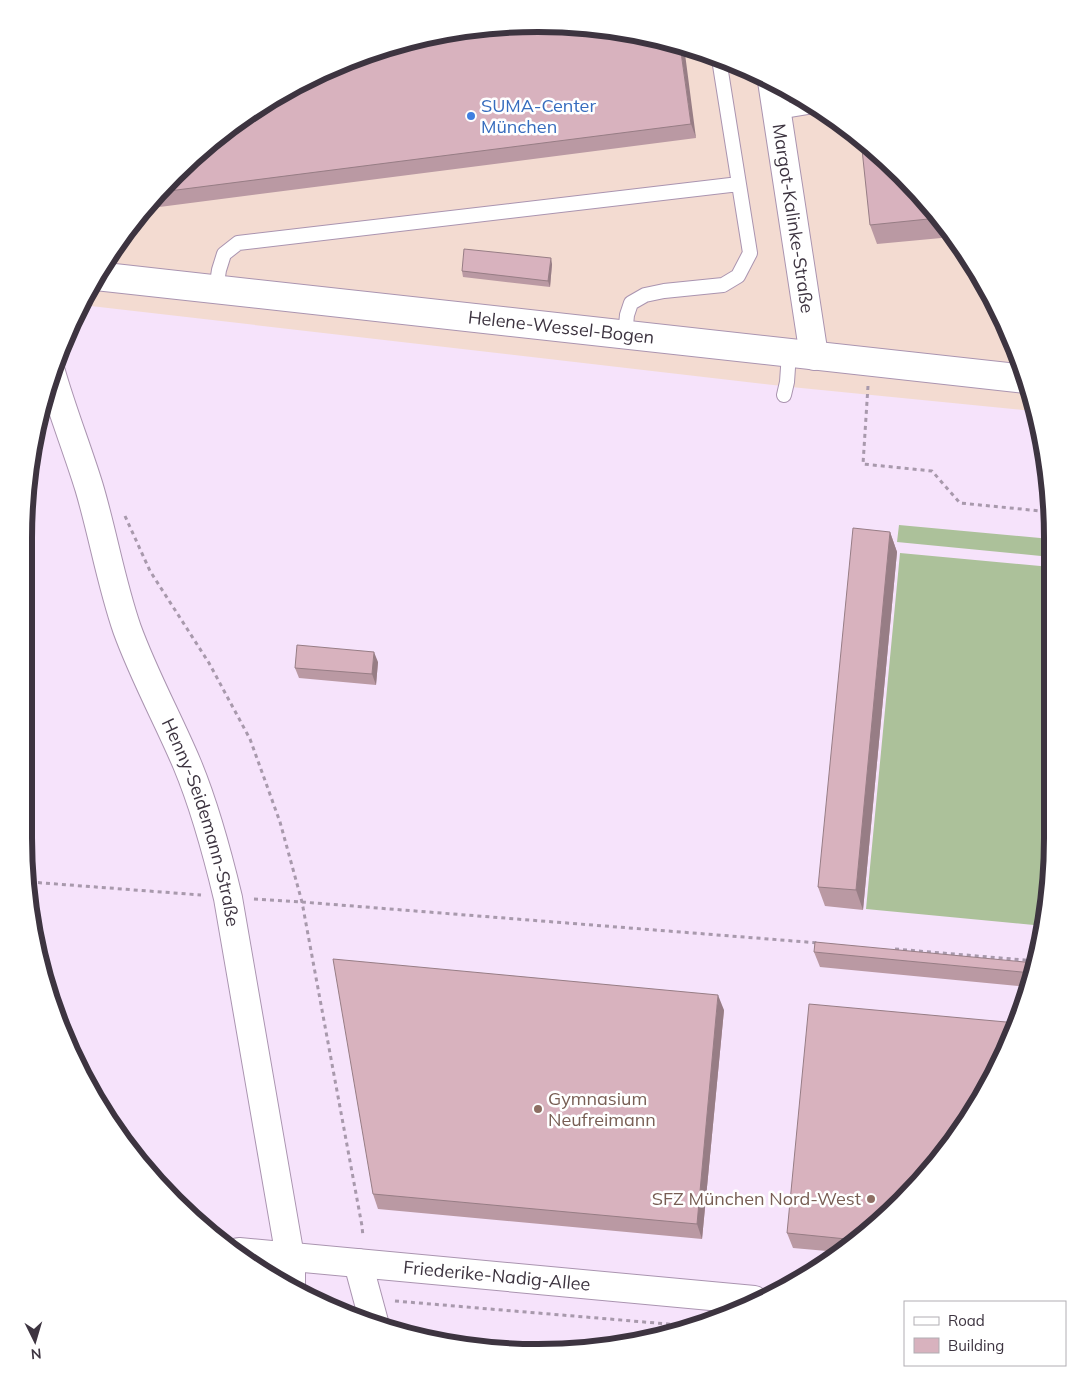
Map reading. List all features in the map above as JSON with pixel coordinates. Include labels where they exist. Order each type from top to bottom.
[{"type":"street","name":"Margot-Kalinke-Straße","points":[[774,91],[802,354]]},
{"type":"street","name":"Helene-Wessel-Bogen","points":[[105,277],[1018,378]]},
{"type":"street","name":"Henny-Seidemann-Straße","points":[[56,387],[100,525],[112,578],[125,621],[147,680],[174,734],[211,829],[228,898],[290,1257],[292,1279]]},
{"type":"street","name":"Friederike-Nadig-Allee","points":[[250,1253],[744,1299]]},
{"type":"street","points":[[361,1263],[380,1311]]},
{"type":"lane","points":[[625,335],[627,315],[631,303],[645,295],[664,291],[723,285],[738,276],[750,253],[721,67]]},
{"type":"lane","points":[[777,112],[803,108]]},
{"type":"lane","points":[[216,290],[224,254],[238,243],[739,184]]},
{"type":"lane","points":[[784,395],[787,382],[802,354]]},
{"type":"path","points":[[870,362],[863,464],[932,471],[960,503],[1042,511]]},
{"type":"path","points":[[122,509],[150,571],[209,662],[250,739],[280,822],[302,902],[362,1226],[361,1263]]},
{"type":"path","points":[[35,882],[828,944]]},
{"type":"path","points":[[887,949],[1028,960]]},
{"type":"path","points":[[380,1311],[672,1325]]},
{"type":"shaded area","points":[[651,46],[700,59],[762,85],[791,100],[819,118],[871,158],[918,205],[939,230],[976,285],[1005,345],[1017,376],[1027,410],[791,387],[89,306],[100,285],[137,230],[181,181],[219,146]]},
{"type":"green space","points":[[899,525],[1044,538],[1044,556],[897,542]]},
{"type":"green space","points":[[900,553],[1044,566],[1044,838],[1036,925],[866,909]]},
{"type":"building","name":"SUMA-Center München","points":[[538,32],[571,34],[637,42],[681,54],[691,124],[172,191],[230,137],[285,100],[314,85],[376,59],[439,42],[472,37]]},
{"type":"building","points":[[862,151],[895,181],[930,219],[870,225]]},
{"type":"building","points":[[464,249],[551,258],[548,281],[462,271]]},
{"type":"building","points":[[853,528],[890,532],[856,890],[818,887]]},
{"type":"building","points":[[297,645],[374,652],[372,674],[295,668]]},
{"type":"building","points":[[815,942],[1028,962],[1025,972],[814,952]]},
{"type":"building","name":"Gymnasium Neufreimann","points":[[333,959],[718,995],[697,1224],[373,1194]]},
{"type":"building","points":[[809,1004],[1008,1022],[976,1091],[958,1119],[918,1171],[871,1218],[846,1239],[787,1233]]},
{"type":"place","name":"SUMA-Center München","points":[[471,116]]},
{"type":"place","name":"Gymnasium Neufreimann","points":[[538,1109]]},
{"type":"place","name":"SFZ München Nord-West","points":[[871,1199]]}]
